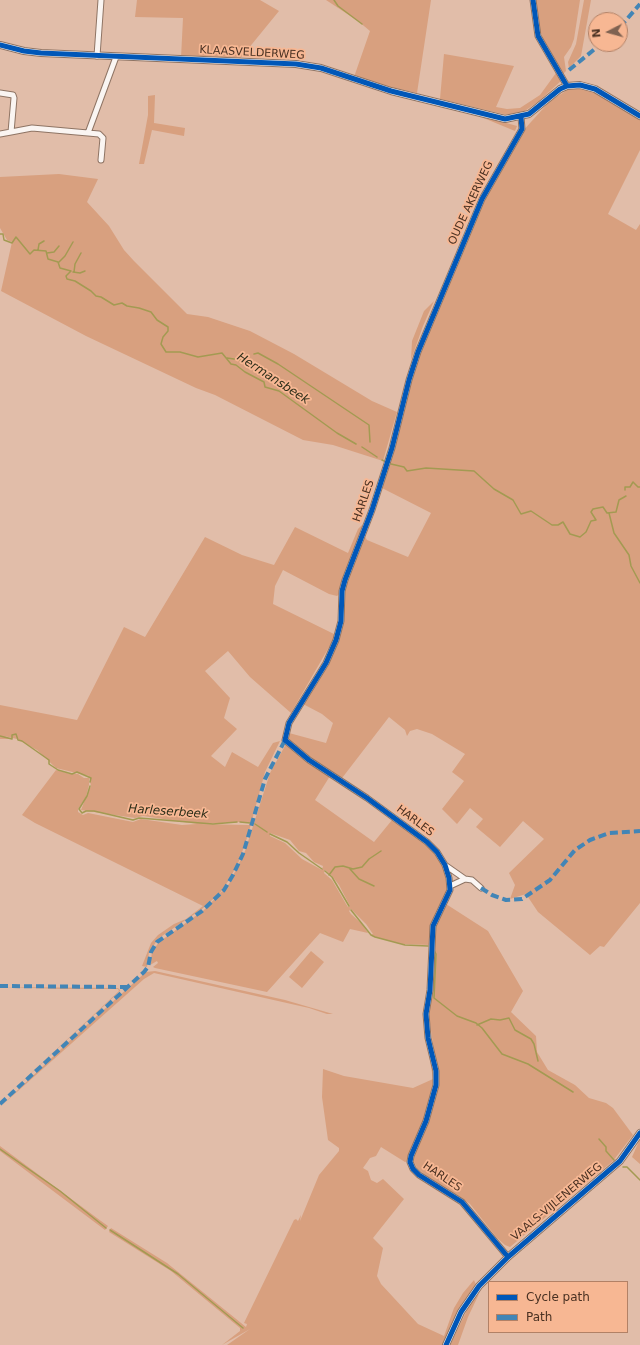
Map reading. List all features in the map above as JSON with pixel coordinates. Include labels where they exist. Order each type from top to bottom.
[{"type":"street","points":[[97,56],[101,0]]},
{"type":"street","points":[[533,0],[538,36],[566,86]]},
{"type":"street","name":"KLAASVELDERWEG","points":[[0,45],[41,54],[296,64],[320,68],[391,91],[492,116],[505,119],[521,117]]},
{"type":"street","points":[[88,133],[116,57]]},
{"type":"street","points":[[521,117],[535,110],[557,91],[566,86],[580,85],[595,89],[640,116]]},
{"type":"street","points":[[0,93],[13,95],[14,98],[11,132]]},
{"type":"street","name":"OUDE AKERWEG","points":[[400,418],[409,380],[434,311],[485,192],[522,129],[521,117]]},
{"type":"street","points":[[0,134],[32,128],[99,134],[103,138],[101,160]]},
{"type":"street","name":"HARLES","points":[[400,418],[372,510],[345,580],[342,591],[341,621],[336,640],[326,663],[289,723],[285,740],[309,760],[362,794],[427,842],[437,852],[444,865],[450,886],[449,892],[433,926],[431,985],[426,1010],[428,1038],[436,1071],[436,1085],[426,1121],[411,1156],[410,1162],[413,1169],[419,1175],[462,1202],[508,1257]]},
{"type":"street","name":"HARLES","points":[[444,865],[465,879],[472,880],[481,888]]},
{"type":"street","points":[[450,886],[465,879]]},
{"type":"street","name":"VAALS-VIJLENERWEG","points":[[446,1345],[461,1312],[472,1295],[508,1257],[620,1162],[640,1133]]},
{"type":"shaded area","points":[[137,0],[260,0],[279,11],[239,60],[181,58],[183,18],[135,17]]},
{"type":"shaded area","points":[[326,0],[431,0],[417,93],[367,82],[354,77],[370,31],[358,21]]},
{"type":"shaded area","points":[[536,0],[580,0],[574,39],[571,47],[564,57],[566,71],[562,75],[546,46],[539,28]]},
{"type":"shaded area","points":[[584,0],[591,0],[581,56],[569,68],[568,62],[576,44]]},
{"type":"shaded area","points":[[444,54],[514,66],[496,107],[507,109],[520,108],[540,95],[556,73],[561,81],[539,101],[522,113],[510,115],[503,114],[440,99]]},
{"type":"shaded area","points":[[586,85],[640,117],[640,150],[608,214],[636,230],[640,224],[640,903],[604,947],[600,946],[590,955],[538,912],[526,894],[510,899],[515,885],[509,873],[544,839],[523,821],[500,847],[476,827],[483,819],[470,808],[457,824],[442,809],[464,781],[452,772],[465,754],[432,734],[417,729],[410,731],[407,736],[405,730],[389,717],[339,782],[330,776],[315,800],[374,842],[392,820],[433,849],[441,859],[448,888],[435,914],[430,945],[402,944],[375,937],[371,934],[373,934],[366,924],[351,909],[349,911],[351,914],[362,924],[368,933],[350,929],[343,942],[320,933],[267,992],[155,968],[153,967],[158,963],[157,961],[150,965],[152,952],[159,942],[204,910],[229,884],[245,851],[270,773],[286,744],[289,733],[326,743],[333,723],[322,714],[303,704],[338,638],[345,605],[342,592],[337,596],[329,594],[283,570],[275,586],[273,604],[336,635],[291,713],[250,677],[228,651],[205,671],[230,698],[224,718],[237,729],[211,756],[225,767],[232,752],[258,767],[273,743],[280,741],[265,772],[248,835],[239,861],[229,880],[220,893],[202,909],[159,938],[149,952],[147,967],[142,966],[151,943],[158,935],[174,924],[186,919],[203,906],[35,823],[22,815],[56,770],[70,774],[78,774],[84,778],[89,778],[86,797],[91,786],[89,776],[56,768],[37,750],[17,739],[4,736],[12,739],[0,739],[0,705],[77,720],[124,627],[145,637],[205,537],[242,555],[274,565],[295,527],[348,553],[358,529],[362,525],[362,531],[367,540],[408,557],[431,513],[380,487],[415,362],[471,229],[502,164],[521,133],[550,101],[569,89]],"holes":[[[86,797],[81,810],[135,818],[143,816],[197,824],[182,825],[141,819],[133,822],[88,813],[83,815],[78,812],[78,809]],[[240,822],[250,823],[249,825],[200,824]],[[270,833],[290,840],[299,851],[306,853],[314,862],[323,866],[322,870],[302,859],[285,843],[270,836]],[[325,870],[332,876],[339,885],[350,906],[348,907],[332,880],[324,873]]]},
{"type":"shaded area","points":[[155,95],[154,123],[185,128],[184,136],[152,130],[144,164],[139,164],[148,115],[148,96]]},
{"type":"shaded area","points":[[469,112],[492,119],[517,126],[515,131]]},
{"type":"shaded area","points":[[59,174],[98,179],[87,202],[109,226],[124,250],[187,314],[208,317],[250,331],[294,354],[372,401],[397,412],[383,461],[333,445],[303,440],[215,395],[196,388],[86,336],[1,291],[12,242],[7,240],[0,228],[0,177]]},
{"type":"shaded area","points":[[434,301],[411,360],[412,341],[424,311]]},
{"type":"shaded area","points":[[446,904],[488,931],[523,991],[511,1012],[536,1036],[537,1052],[548,1070],[575,1085],[589,1098],[606,1103],[613,1108],[633,1135],[613,1161],[510,1247],[505,1245],[497,1238],[470,1204],[431,1180],[417,1168],[413,1160],[438,1089],[438,1077],[429,1017],[436,924]]},
{"type":"shaded area","points":[[311,951],[324,962],[302,988],[289,977]]},
{"type":"shaded area","points":[[155,971],[285,1000],[333,1014],[327,1014],[309,1008],[154,973],[144,979],[0,1107],[79,1032],[139,978],[146,972]]},
{"type":"shaded area","points":[[0,987],[118,988],[120,991],[0,1102],[119,991],[118,989]]},
{"type":"shaded area","points":[[426,1035],[434,1072],[434,1088],[427,1113],[408,1161],[405,1162],[381,1147],[376,1156],[370,1158],[363,1168],[368,1171],[371,1180],[377,1183],[383,1179],[404,1199],[373,1238],[383,1248],[377,1276],[381,1284],[418,1324],[444,1336],[454,1308],[463,1293],[474,1280],[476,1285],[458,1313],[444,1345],[227,1345],[250,1329],[222,1345],[240,1331],[240,1328],[171,1271],[109,1232],[111,1228],[167,1263],[246,1327],[247,1324],[244,1323],[294,1220],[296,1219],[298,1221],[301,1215],[300,1221],[319,1175],[339,1151],[339,1148],[328,1140],[322,1097],[323,1069],[344,1076],[413,1088],[433,1079]]},
{"type":"shaded area","points":[[640,1139],[640,1164],[632,1157]]},
{"type":"shaded area","points":[[0,1146],[108,1226],[105,1230],[0,1151]]},
{"type":"shaded area","points":[[479,1294],[468,1317],[458,1345],[450,1345],[472,1300]]},
{"type":"waterway","points":[[334,0],[338,6],[362,24]]},
{"type":"waterway","name":"Hermansbeek","points":[[0,234],[3,234],[4,240],[12,243],[16,237],[30,254],[34,250],[46,251],[48,259],[58,262],[60,268],[71,271],[66,276],[67,279],[75,281],[96,296],[101,297],[114,305],[122,303],[127,306],[151,312],[157,320],[168,327],[168,331],[163,337],[161,344],[166,352],[180,352],[198,357],[222,353],[231,364],[236,365],[245,372],[264,382],[265,387],[279,391],[337,433],[356,444]]},
{"type":"waterway","points":[[38,250],[39,244],[44,241]]},
{"type":"waterway","points":[[59,262],[65,256],[73,242]]},
{"type":"waterway","points":[[47,253],[54,252],[59,246]]},
{"type":"waterway","points":[[74,272],[75,264],[81,253]]},
{"type":"waterway","points":[[73,272],[80,273],[85,271]]},
{"type":"waterway","points":[[254,354],[258,353],[278,364],[369,425],[370,442]]},
{"type":"waterway","points":[[227,358],[241,360]]},
{"type":"waterway","name":"Hermansbeek","points":[[362,447],[377,457]]},
{"type":"waterway","name":"Hermansbeek","points":[[391,464],[404,467],[407,471],[426,468],[474,471],[494,489],[513,500],[521,514],[531,511],[552,525],[558,525],[563,522],[570,534],[580,537],[586,532],[591,521],[596,520],[591,512],[593,509],[603,507],[607,513],[616,512],[619,500],[626,496]]},
{"type":"waterway","name":"Hermansbeek","points":[[625,490],[625,487],[630,487],[633,482],[640,487]]},
{"type":"waterway","points":[[609,513],[614,533],[629,555],[631,566],[640,583]]},
{"type":"waterway","name":"Harleserbeek","points":[[0,736],[12,739],[12,735],[16,734],[18,740],[22,741],[49,760],[49,764],[58,770],[72,774],[77,772],[91,778],[90,782]]},
{"type":"waterway","name":"Harleserbeek","points":[[90,786],[87,796],[79,809],[82,813],[86,811],[94,811],[133,820],[139,818],[213,824],[237,822]]},
{"type":"waterway","name":"Harleserbeek","points":[[240,822],[250,823]]},
{"type":"waterway","name":"Harleserbeek","points":[[255,824],[267,832]]},
{"type":"waterway","name":"Harleserbeek","points":[[270,834],[287,842],[299,853],[322,869]]},
{"type":"waterway","points":[[329,875],[335,867],[343,866],[353,869],[362,867],[369,859],[381,851]]},
{"type":"waterway","points":[[350,869],[359,879],[374,886]]},
{"type":"waterway","name":"Harleserbeek","points":[[325,871],[332,877],[349,906]]},
{"type":"waterway","name":"Harleserbeek","points":[[351,910],[371,935],[375,937],[405,945],[428,946]]},
{"type":"waterway","name":"Harleserbeek","points":[[434,950],[436,954],[434,998],[457,1016],[476,1023],[482,1028],[502,1054],[528,1064],[573,1092]]},
{"type":"waterway","points":[[477,1025],[491,1019],[500,1020],[509,1018],[515,1030],[531,1039],[534,1044],[538,1061]]},
{"type":"waterway","name":"Harleserbeek","points":[[599,1139],[606,1147],[606,1151],[614,1160]]},
{"type":"waterway","points":[[0,1149],[60,1191],[106,1228]]},
{"type":"waterway","name":"Harleserbeek","points":[[623,1167],[627,1167],[640,1180]]},
{"type":"waterway","points":[[110,1230],[178,1274],[243,1328]]},
{"type":"marked path","points":[[628,18],[640,4]]},
{"type":"marked path","points":[[569,70],[591,52]]},
{"type":"marked path","points":[[0,1104],[144,972],[148,967],[151,952],[157,942],[202,911],[224,890],[243,854],[265,779],[285,740]]},
{"type":"marked path","points":[[481,888],[492,895],[506,900],[522,899],[550,880],[575,850],[590,840],[609,833],[640,831]]},
{"type":"marked path","points":[[0,986],[127,987]]},
{"type":"cycle path","points":[[533,0],[538,36],[567,86]]},
{"type":"cycle path","points":[[0,45],[24,51],[41,53],[296,64],[321,68],[391,91],[505,119],[529,114],[560,89],[567,86],[580,85],[595,89],[640,116]]},
{"type":"cycle path","points":[[508,1257],[462,1202],[419,1175],[413,1169],[410,1162],[411,1156],[426,1121],[436,1085],[436,1071],[428,1038],[426,1014],[430,990],[433,926],[450,890],[449,878],[445,865],[437,852],[427,842],[367,798],[309,760],[285,740],[289,723],[326,663],[336,640],[341,621],[342,591],[345,580],[372,510],[392,448],[409,380],[418,352],[482,199],[522,129],[521,117]]},
{"type":"cycle path","points":[[446,1345],[461,1312],[479,1286],[508,1257],[620,1161],[640,1133]]}]
